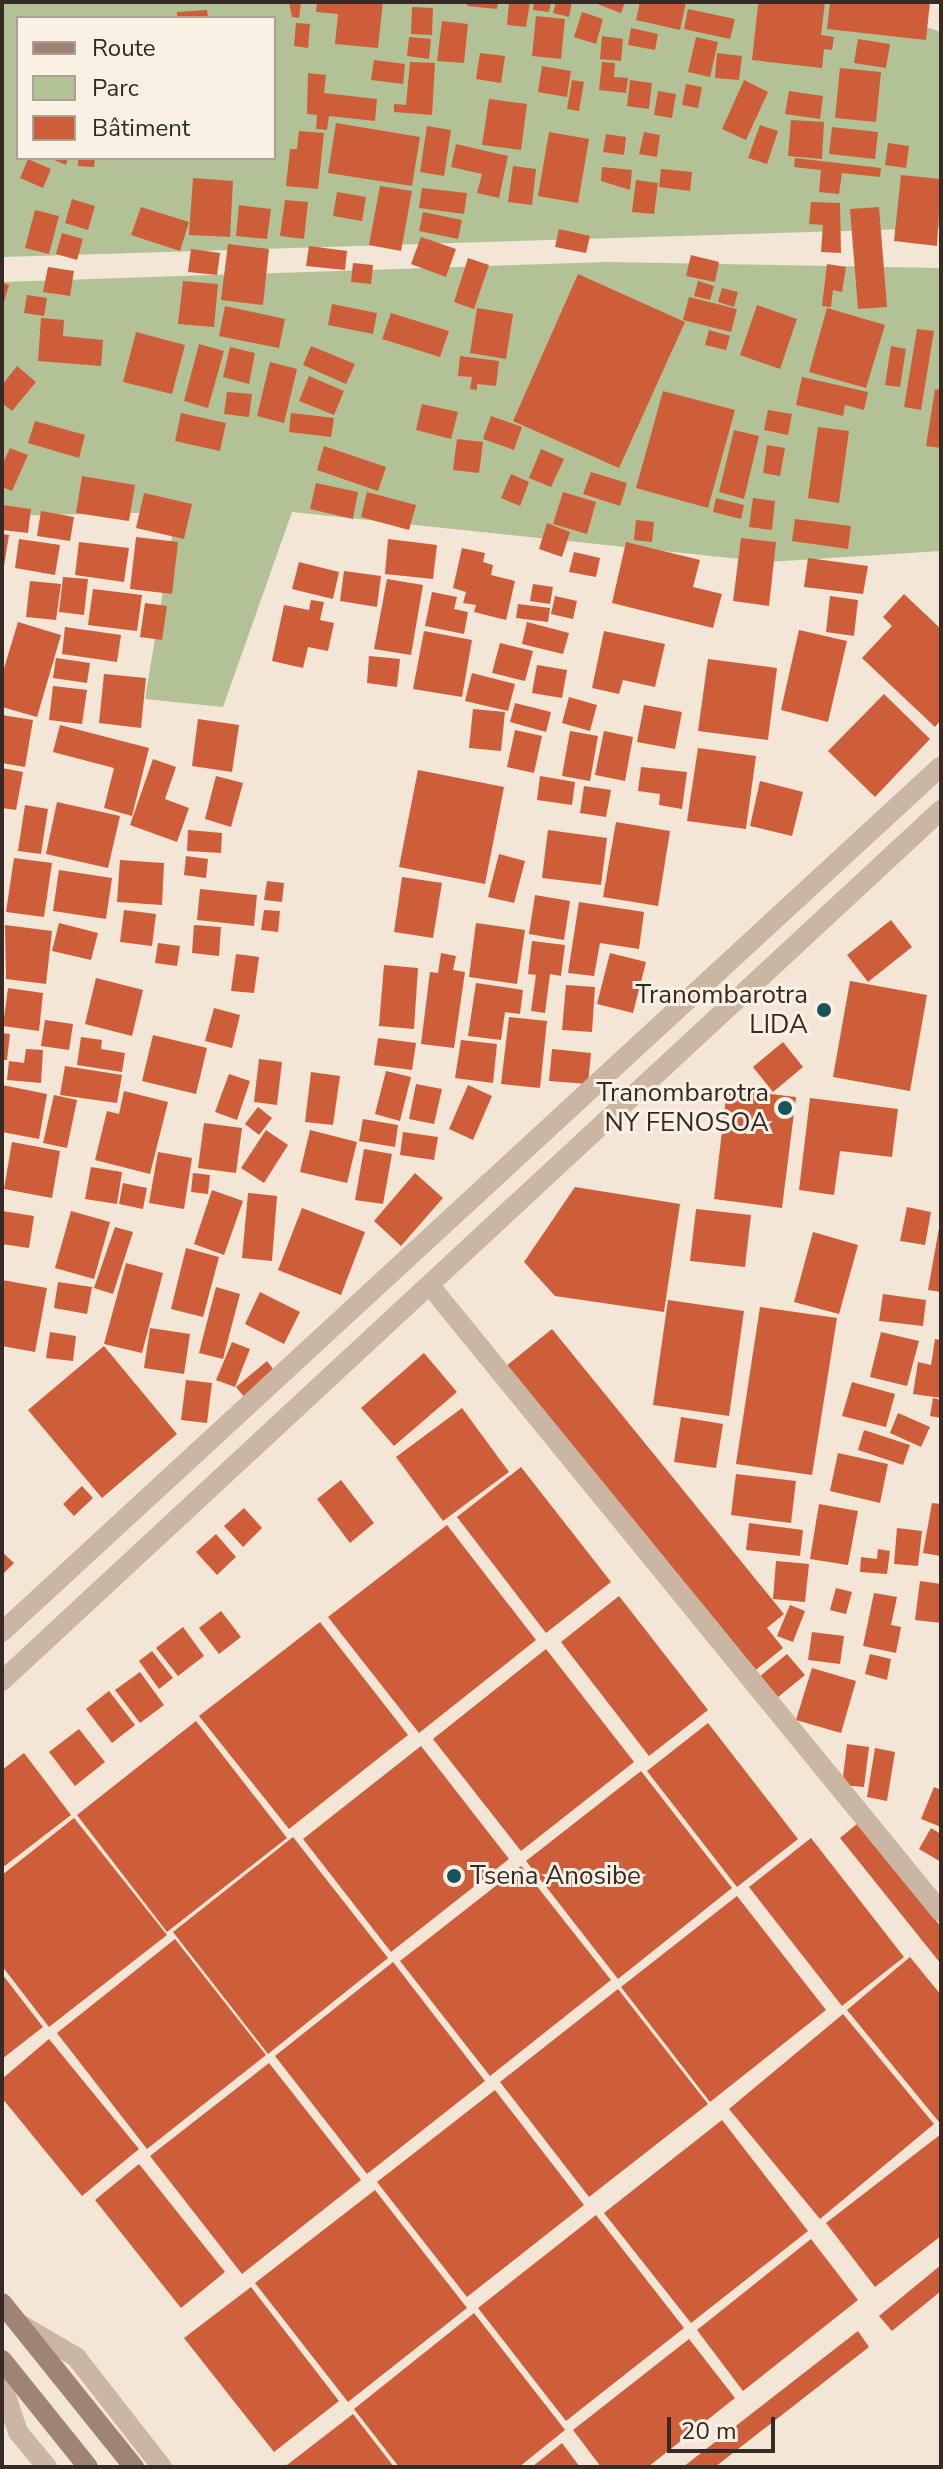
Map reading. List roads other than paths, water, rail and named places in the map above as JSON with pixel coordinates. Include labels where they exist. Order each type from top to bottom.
[{"type":"main road","points":[[2,2303],[134,2467]]},
{"type":"main road","points":[[2,2360],[88,2467]]},
{"type":"street","points":[[2,1632],[941,766]]},
{"type":"street","points":[[2,1681],[431,1287],[941,810]]},
{"type":"street","points":[[431,1287],[941,1912]]},
{"type":"street","points":[[18,2324],[76,2357],[162,2467]]},
{"type":"street","points":[[2,2384],[18,2432],[47,2467]]},
{"type":"place","name":"Tranombarotra LIDA","points":[[824,1010]]},
{"type":"place","name":"Tranombarotra NY FENOSOA","points":[[785,1108]]},
{"type":"place","name":"Tsena Anosibe","points":[[454,1876]]}]
